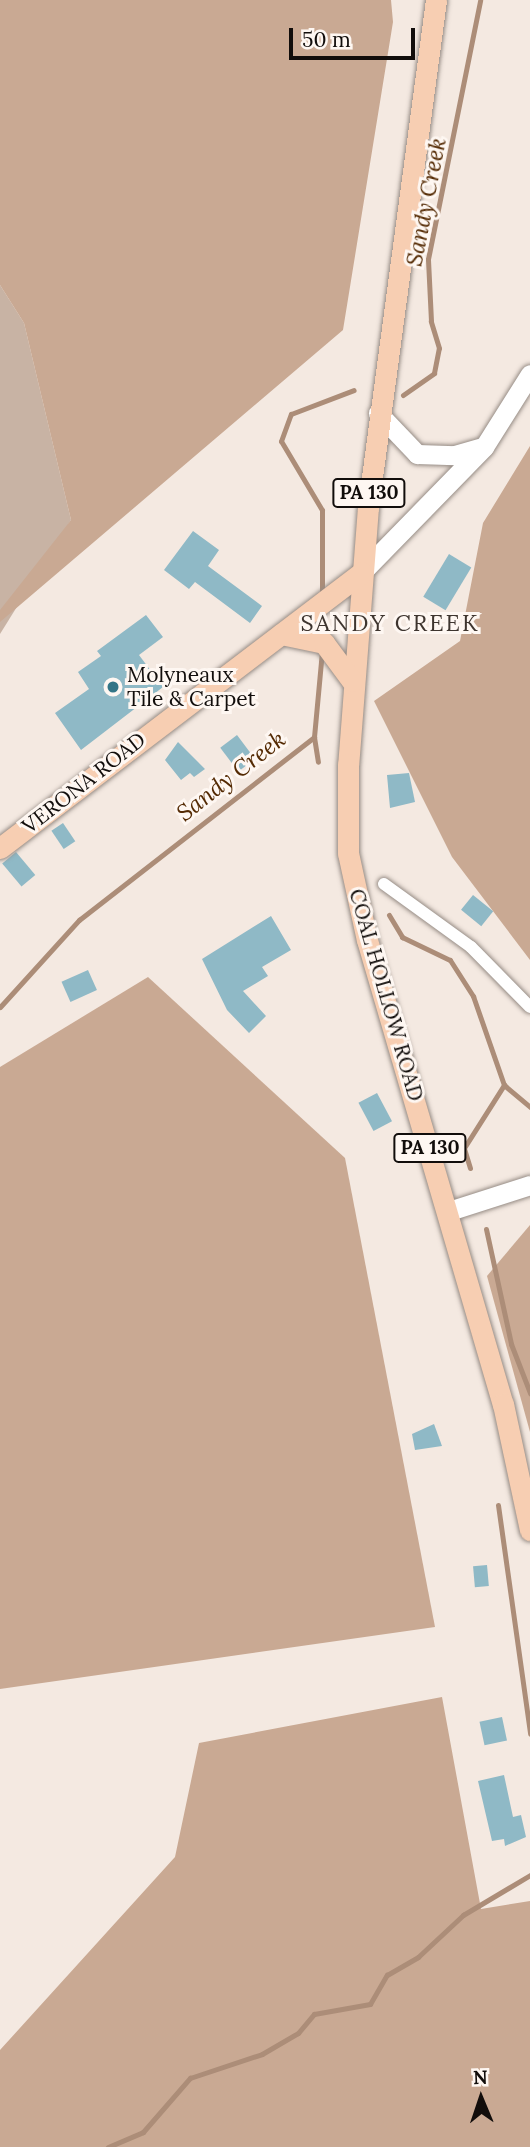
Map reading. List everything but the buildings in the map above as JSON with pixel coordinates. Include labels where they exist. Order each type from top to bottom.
[{"type":"main road","name":"PA 130","points":[[362,572],[378,413],[436,0]]},
{"type":"main road","name":"VERONA ROAD","points":[[0,848],[362,572],[484,447],[530,374]]},
{"type":"main road","points":[[378,413],[417,454],[455,455],[484,447]]},
{"type":"main road","name":"COAL HOLLOW ROAD","points":[[362,572],[353,683],[347,816],[355,891],[449,1210],[530,1530]]},
{"type":"main road","points":[[281,634],[315,639],[334,650],[353,683]]},
{"type":"main road","points":[[449,1210],[530,1185]]},
{"type":"street","points":[[384,884],[471,947],[530,1007]]},
{"type":"shaded area","points":[[0,0],[391,0],[393,22],[343,330],[0,622],[0,610],[71,520],[24,323],[0,285]]},
{"type":"shaded area","points":[[0,285],[24,323],[71,520],[0,634]]},
{"type":"shaded area","points":[[530,446],[530,960],[452,857],[374,701],[460,641],[483,523]]},
{"type":"shaded area","points":[[148,977],[345,1158],[435,1627],[0,1689],[0,1067]]},
{"type":"shaded area","points":[[530,1225],[530,1432],[487,1276]]},
{"type":"shaded area","points":[[442,1697],[481,1909],[530,1901],[530,2147],[0,2147],[0,2050],[175,1857],[199,1743]]},
{"type":"waterway","name":"Sandy Creek","points":[[403,395],[434,373],[439,348],[431,321],[428,259],[480,0]]},
{"type":"waterway","name":"Sandy Creek","points":[[322,596],[322,510],[281,441],[291,414],[354,390]]},
{"type":"waterway","name":"Sandy Creek","points":[[322,609],[322,638]]},
{"type":"waterway","name":"Sandy Creek","points":[[0,1007],[79,920],[314,737],[322,651]]},
{"type":"waterway","points":[[314,737],[318,762]]},
{"type":"waterway","points":[[389,915],[402,937],[450,960],[473,996],[504,1085],[530,1107]]},
{"type":"waterway","points":[[470,1168],[464,1148],[504,1085]]},
{"type":"waterway","points":[[486,1229],[511,1344],[530,1393]]},
{"type":"waterway","points":[[498,1505],[530,1734]]},
{"type":"waterway","points":[[108,2147],[143,2132],[190,2078],[262,2054],[298,2033],[314,2014],[370,2004],[387,1975],[418,1957],[463,1915],[530,1875]]},
{"type":"place","name":"Molyneaux Tile & Carpet","points":[[113,687]]},
{"type":"district","name":"SANDY CREEK","points":[[390,623]]}]
